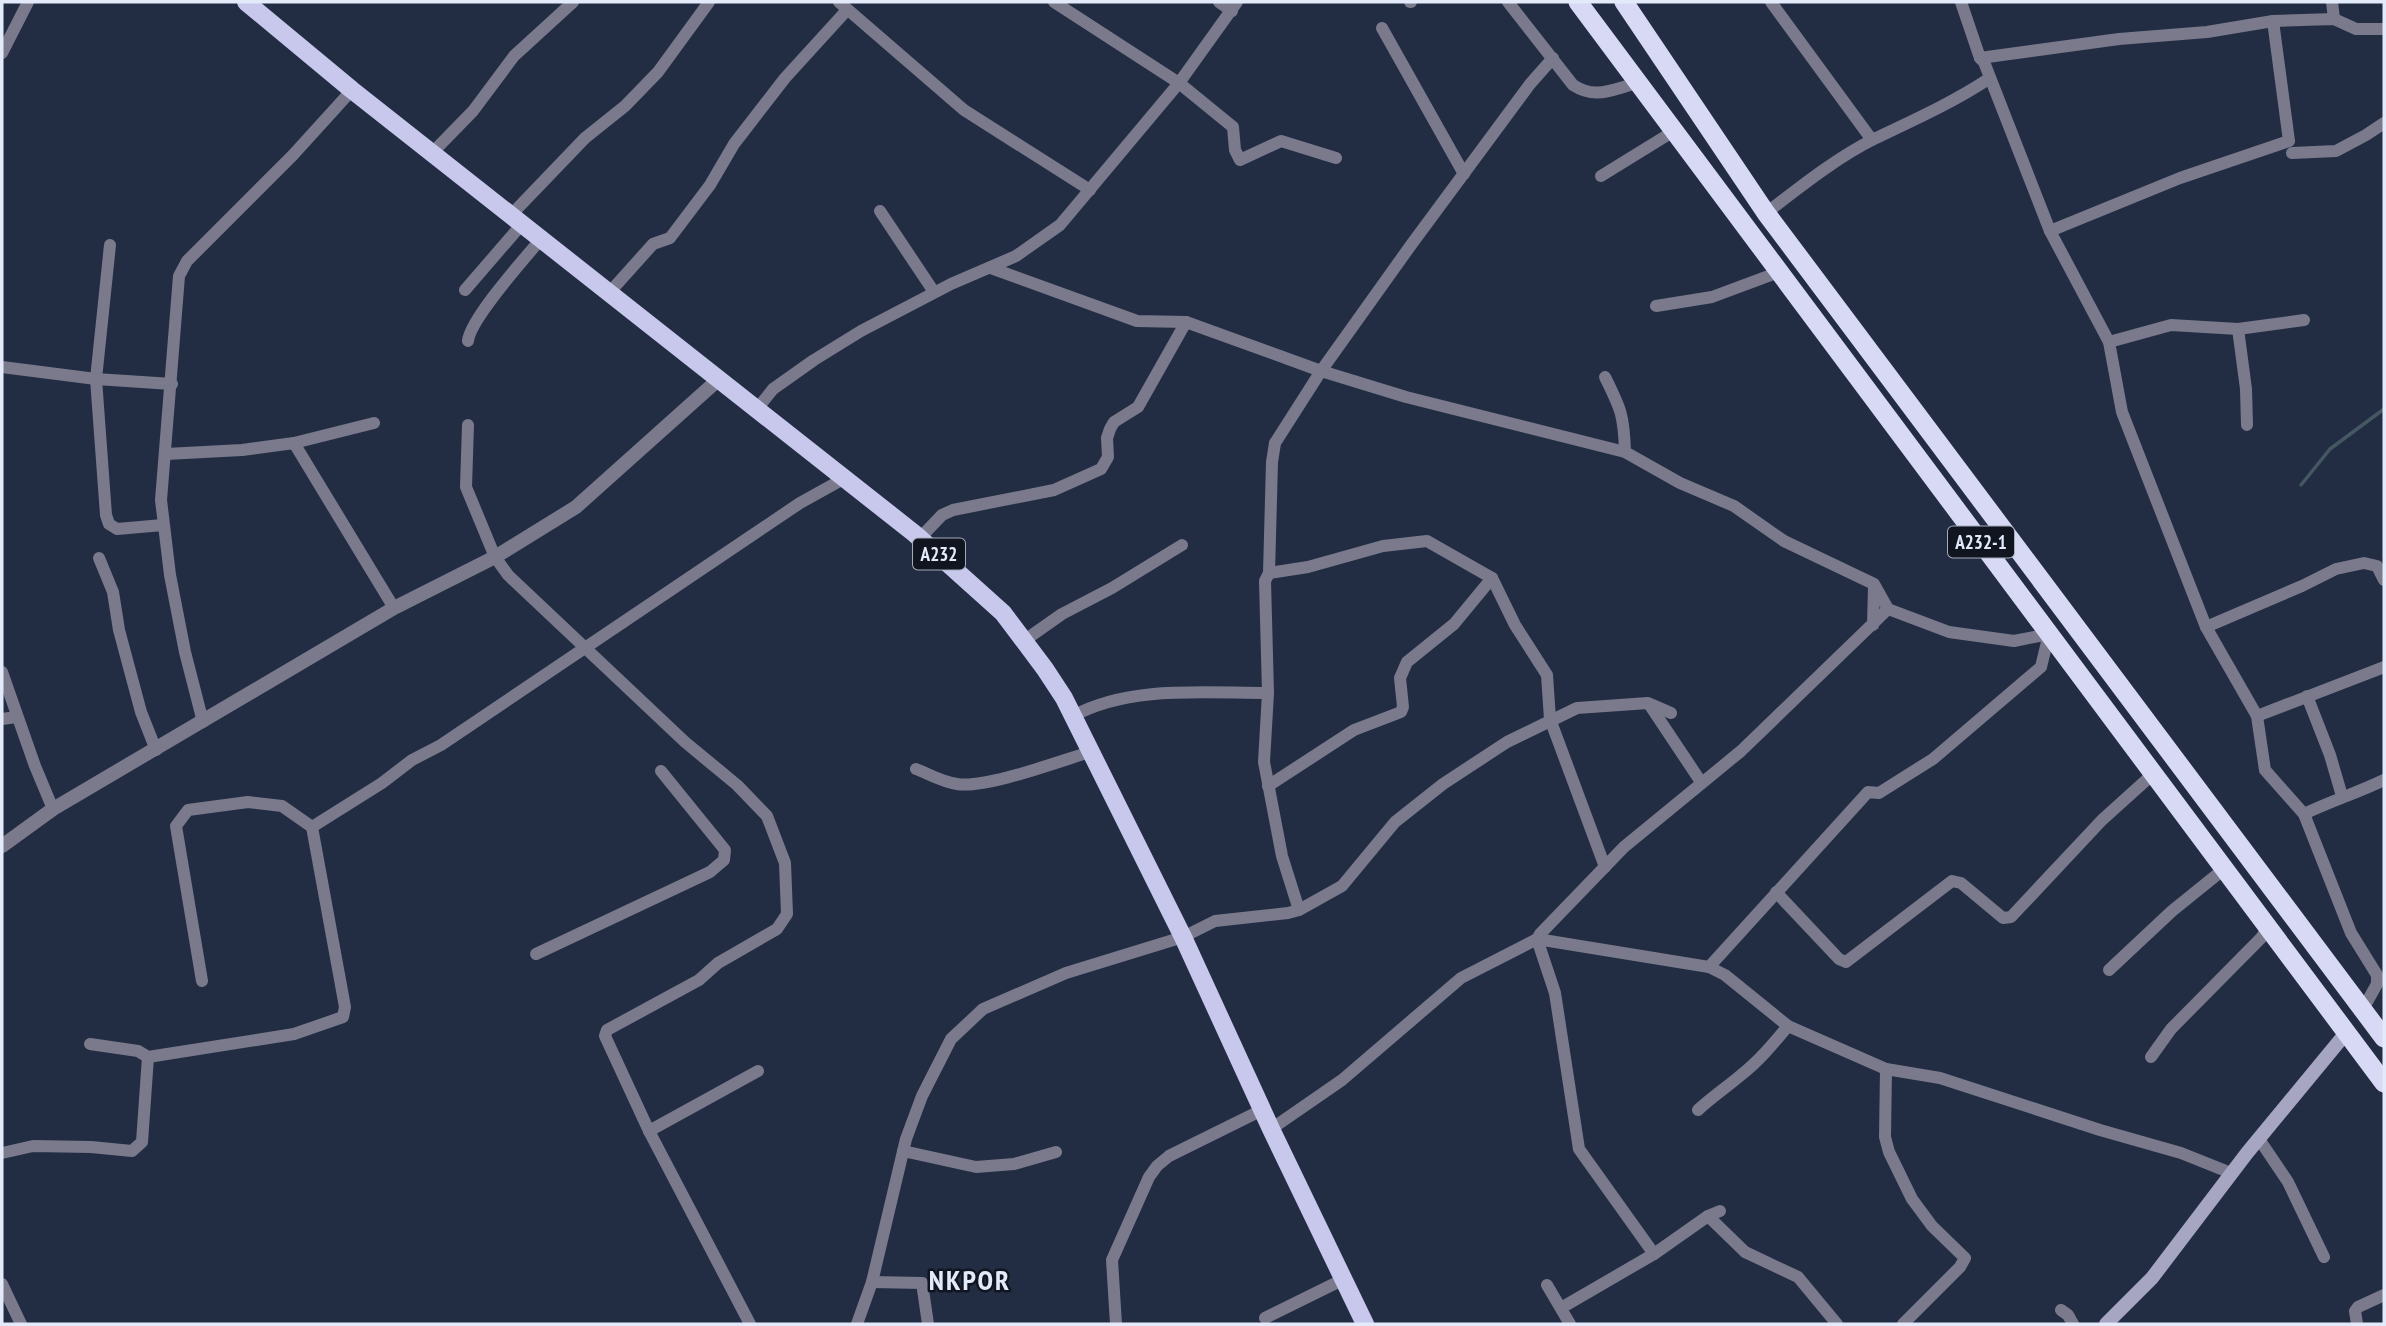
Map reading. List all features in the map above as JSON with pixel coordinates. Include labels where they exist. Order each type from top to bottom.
[{"type":"highway","name":"A232-1","points":[[1577,2],[2384,1083]]},
{"type":"highway","name":"A232-1","points":[[1625,2],[1766,213],[2384,1038]]},
{"type":"main road","name":"A232","points":[[246,2],[352,90],[920,538],[986,596],[1025,640],[1073,716],[1183,937],[1262,1110],[1365,1324]]},
{"type":"main road","points":[[2106,1324],[2152,1278],[2231,1173],[2346,1033]]},
{"type":"street","points":[[2,53],[28,2]]},
{"type":"street","points":[[432,153],[473,111],[514,56],[573,2]]},
{"type":"street","points":[[465,290],[517,219],[586,138],[625,106],[658,72],[709,2]]},
{"type":"street","points":[[1054,2],[1179,83],[1233,127],[1235,150],[1240,160],[1281,141],[1336,158]]},
{"type":"street","points":[[757,409],[773,389],[861,331],[934,292],[1016,256],[1060,225],[1179,83],[1234,7],[1219,2]]},
{"type":"street","points":[[1508,2],[1573,85],[1586,93],[1596,93],[1638,83]]},
{"type":"street","points":[[1771,2],[1872,140]]},
{"type":"street","points":[[1961,2],[1980,58],[2050,231],[2109,342],[2122,412],[2206,627],[2257,716],[2265,770],[2304,814],[2351,933],[2381,971],[2363,1009]]},
{"type":"street","points":[[2332,2],[2334,19]]},
{"type":"street","points":[[609,293],[653,244],[670,238],[710,184],[734,144],[843,6],[964,110],[1090,190]]},
{"type":"street","points":[[1980,58],[2119,39],[2207,32],[2273,20],[2334,19],[2356,29],[2384,29]]},
{"type":"street","points":[[2050,231],[2180,178],[2289,141],[2273,20]]},
{"type":"street","points":[[1382,28],[1464,174]]},
{"type":"street","points":[[1299,909],[1282,856],[1264,762],[1268,693],[1265,581],[1269,573],[1272,462],[1275,443],[1321,371],[1530,84],[1553,58]]},
{"type":"street","points":[[1766,213],[1805,183],[1872,140],[1958,98],[1990,78]]},
{"type":"street","points":[[203,722],[183,639],[161,500],[172,384],[178,276],[187,261],[293,155],[352,90]]},
{"type":"street","points":[[2292,153],[2336,151],[2384,122]]},
{"type":"street","points":[[1601,176],[1674,131]]},
{"type":"street","points":[[880,211],[934,292]]},
{"type":"street","points":[[468,341],[469,332],[478,317],[541,239]]},
{"type":"street","points":[[110,245],[96,379],[106,516],[109,524],[117,528],[163,525]]},
{"type":"street","points":[[991,268],[1137,321],[1186,321],[1321,371],[1406,397],[1625,452],[1680,482],[1734,506],[1784,541],[1874,584],[1888,609],[1950,632],[1988,638],[2014,641],[2049,634],[2041,667],[1933,759],[1879,793],[1868,792],[1709,967]]},
{"type":"street","points":[[1656,306],[1712,297],[1779,272]]},
{"type":"street","points":[[2109,342],[2171,325],[2238,329],[2304,320]]},
{"type":"street","points":[[920,538],[942,515],[953,510],[1054,490],[1101,468],[1108,457],[1107,438],[1114,422],[1138,407],[1186,321]]},
{"type":"street","points":[[2238,329],[2246,389],[2247,425]]},
{"type":"street","points":[[2,367],[96,379],[172,384]]},
{"type":"street","points":[[1605,377],[1624,421],[1625,452]]},
{"type":"street","points":[[2,846],[53,810],[394,608],[495,557],[576,508],[719,379]]},
{"type":"street","points":[[166,454],[242,450],[294,443],[374,423]]},
{"type":"street","points":[[468,425],[466,487],[495,557],[508,575],[685,742],[737,785],[767,816],[785,863],[788,914],[777,929],[718,963],[699,980],[607,1030],[605,1036],[649,1131],[750,1324]]},
{"type":"street","points":[[294,443],[394,608]]},
{"type":"street","points":[[312,828],[382,783],[412,760],[441,745],[800,503],[845,478]]},
{"type":"street","points":[[1269,573],[1308,566],[1383,546],[1427,541],[1492,578],[1516,625],[1547,675],[1550,719],[1605,867]]},
{"type":"street","points":[[1025,640],[1062,614],[1112,588],[1182,545]]},
{"type":"street","points":[[99,558],[113,592],[119,630],[141,712],[156,750]]},
{"type":"street","points":[[2206,627],[2336,569],[2364,563],[2377,566],[2384,580]]},
{"type":"street","points":[[1268,786],[1354,730],[1401,712],[1401,678],[1407,662],[1454,624],[1492,578]]},
{"type":"street","points":[[1873,625],[1874,584]]},
{"type":"street","points":[[1271,1129],[1342,1080],[1461,978],[1537,939],[1624,847],[1741,751],[1888,609]]},
{"type":"street","points":[[2257,716],[2384,667]]},
{"type":"street","points":[[2,672],[53,810]]},
{"type":"street","points":[[1073,716],[1091,707],[1155,694],[1268,693]]},
{"type":"street","points":[[2307,696],[2330,755],[2342,796]]},
{"type":"street","points":[[1648,703],[1702,782]]},
{"type":"street","points":[[857,1324],[872,1282],[903,1151],[922,1096],[951,1039],[983,1009],[1066,972],[1183,937],[1215,921],[1288,913],[1299,909],[1342,886],[1395,822],[1443,784],[1507,742],[1550,719],[1577,708],[1648,703],[1671,713]]},
{"type":"street","points":[[2,719],[17,717]]},
{"type":"street","points":[[916,769],[958,785],[970,784],[1007,777],[1090,752]]},
{"type":"street","points":[[536,954],[710,872],[724,860],[725,850],[661,771]]},
{"type":"street","points":[[1776,892],[1839,959],[1846,962],[1952,881],[1961,883],[2003,918],[2011,917],[2102,820],[2153,774]]},
{"type":"street","points":[[2304,814],[2384,780]]},
{"type":"street","points":[[90,1044],[138,1051],[148,1057],[294,1034],[343,1017],[345,1007],[312,828],[282,806],[248,802],[188,810],[176,826],[202,981]]},
{"type":"street","points":[[2109,970],[2172,911],[2224,869]]},
{"type":"street","points":[[2151,1056],[2171,1029],[2268,928]]},
{"type":"street","points":[[1537,939],[1709,967],[1725,975],[1788,1026],[1886,1069],[1940,1078],[2100,1130],[2181,1153],[2231,1173]]},
{"type":"street","points":[[1537,939],[1555,993],[1579,1149],[1654,1254]]},
{"type":"street","points":[[1698,1110],[1742,1074],[1788,1026]]},
{"type":"street","points":[[2,1153],[33,1146],[132,1151],[142,1142],[148,1057]]},
{"type":"street","points":[[1886,1069],[1885,1136],[1889,1152],[1912,1199],[1932,1226],[1965,1258],[1960,1267],[1903,1324]]},
{"type":"street","points":[[649,1131],[758,1071]]},
{"type":"street","points":[[1116,1324],[1112,1260],[1149,1177],[1169,1156],[1262,1110]]},
{"type":"street","points":[[2259,1139],[2288,1182],[2323,1257]]},
{"type":"street","points":[[903,1151],[976,1167],[1014,1164],[1056,1152]]},
{"type":"street","points":[[1561,1308],[1654,1254],[1714,1214],[1745,1252],[1798,1277],[1838,1324]]},
{"type":"street","points":[[1265,1318],[1344,1279]]},
{"type":"street","points":[[872,1282],[922,1283],[928,1324]]},
{"type":"street","points":[[2,1283],[21,1324]]},
{"type":"street","points":[[1547,1285],[1570,1324]]},
{"type":"street","points":[[2357,1324],[2355,1311],[2358,1307],[2384,1295]]},
{"type":"street","points":[[2061,1310],[2073,1324]]},
{"type":"waterway","points":[[2301,485],[2330,449],[2384,409]]},
{"type":"district","name":"NKPOR","points":[[970,1279]]}]
